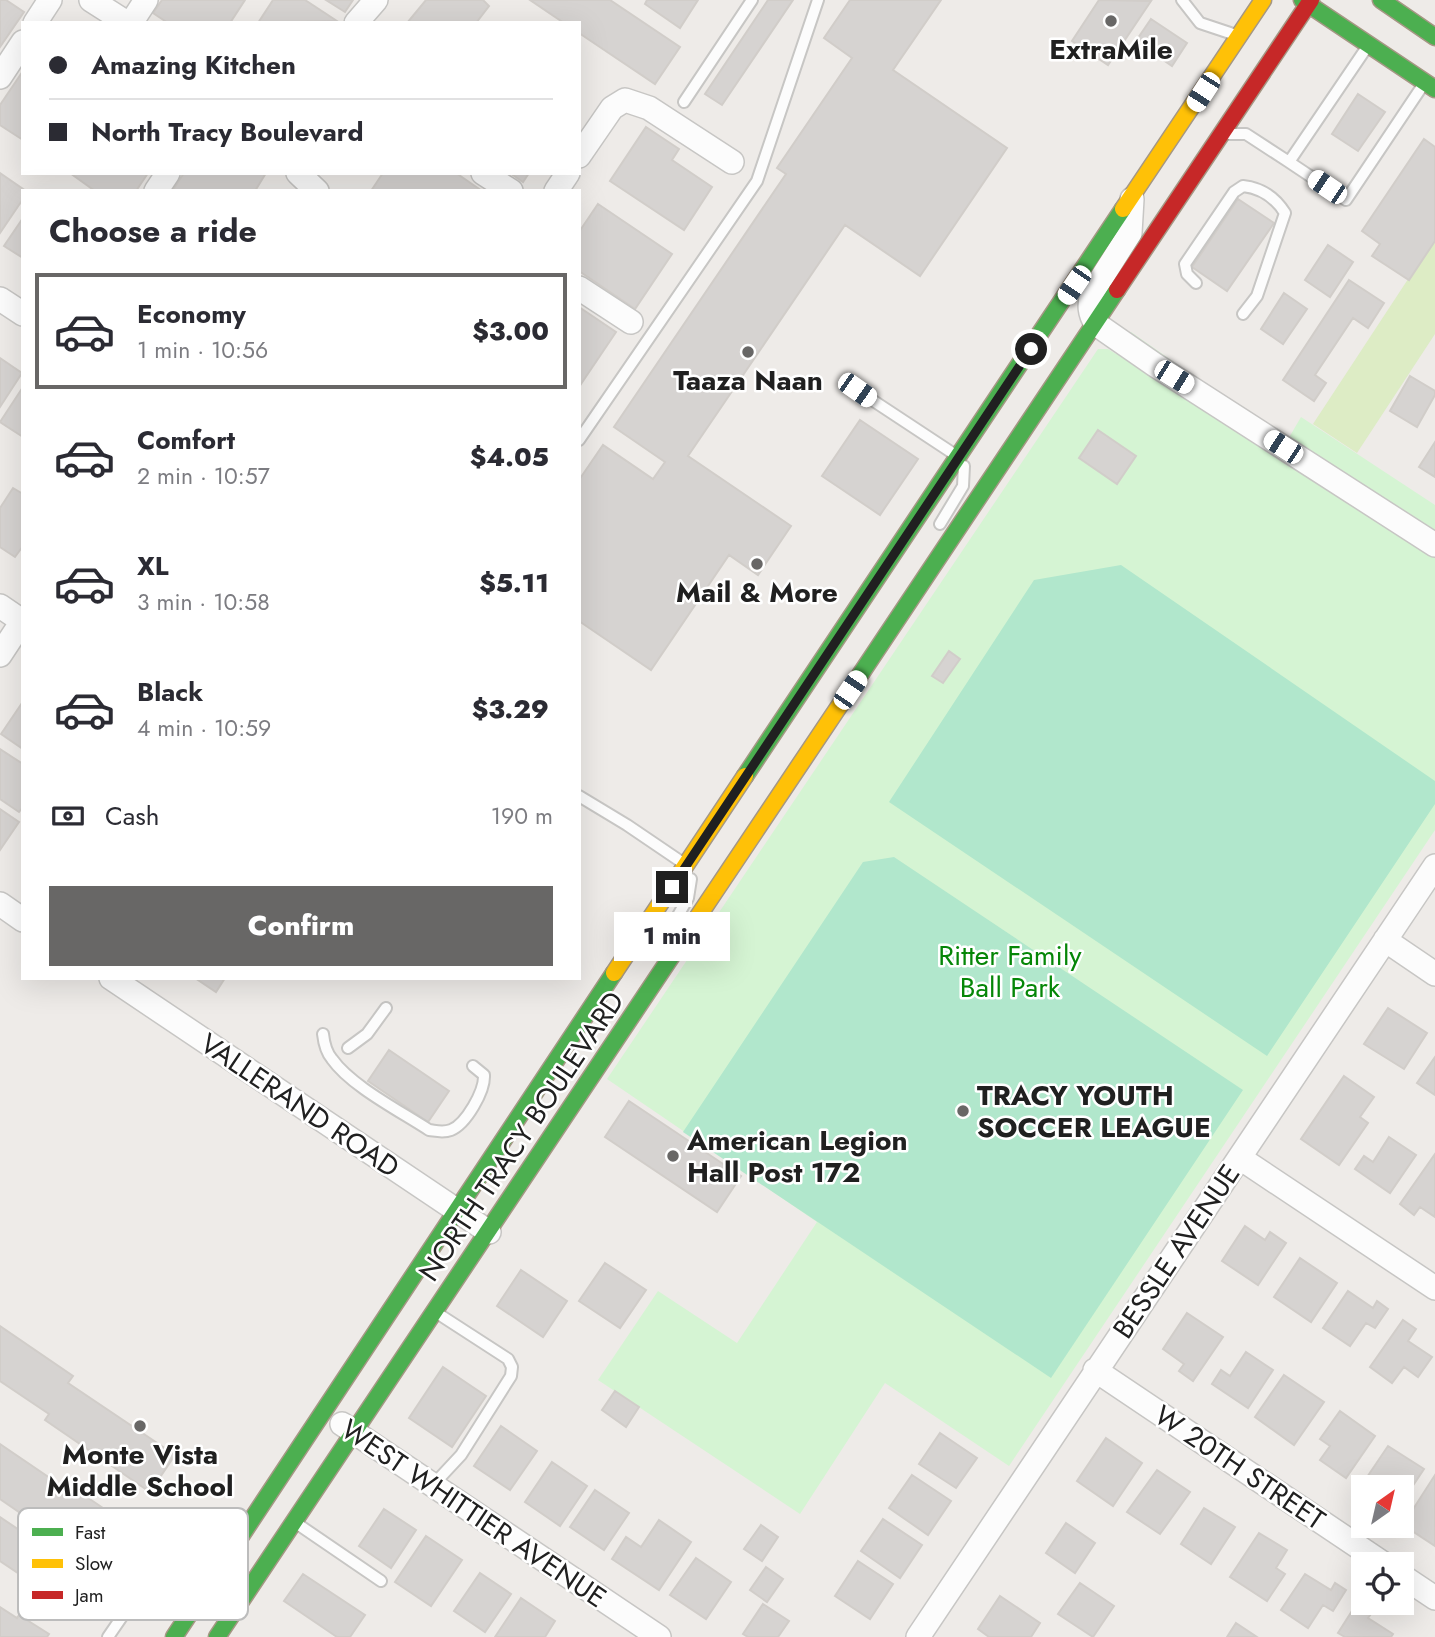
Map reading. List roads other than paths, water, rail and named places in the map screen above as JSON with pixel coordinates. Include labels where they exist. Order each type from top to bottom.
[{"type":"main road","name":"NORTH TRACY BOULEVARD","points":[[248,1527],[1263,0]]},
{"type":"main road","points":[[1381,0],[1435,37]]},
{"type":"main road","name":"NORTH TRACY BOULEVARD","points":[[248,1590],[1096,324],[1307,1]]},
{"type":"main road","points":[[1307,1],[1430,86]]},
{"type":"main road","name":"NORTH TRACY BOULEVARD","points":[[174,1637],[185,1620]]},
{"type":"main road","name":"NORTH TRACY BOULEVARD","points":[[217,1637],[228,1620]]},
{"type":"street","points":[[36,21],[50,0]]},
{"type":"street","points":[[91,0],[126,21]]},
{"type":"street","points":[[130,21],[146,0]]},
{"type":"street","points":[[358,21],[376,0]]},
{"type":"street","points":[[0,77],[21,45]]},
{"type":"street","points":[[581,153],[612,108],[625,100],[649,108],[732,162]]},
{"type":"street","points":[[300,175],[315,189]]},
{"type":"street","points":[[486,175],[507,189]]},
{"type":"street","points":[[1132,198],[1130,233],[1092,293],[1091,316],[1096,324],[1154,365],[1435,545]]},
{"type":"street","points":[[581,289],[631,322]]},
{"type":"street","points":[[0,299],[21,313]]},
{"type":"street","points":[[0,606],[21,620]]},
{"type":"street","points":[[0,654],[21,622]]},
{"type":"street","name":"BESSLE AVENUE","points":[[918,1637],[1435,866]]},
{"type":"street","points":[[0,904],[21,919]]},
{"type":"street","points":[[1385,940],[1435,974]]},
{"type":"street","name":"VALLERAND ROAD","points":[[114,980],[489,1232]]},
{"type":"street","points":[[1240,1157],[1435,1288]]},
{"type":"street","name":"W 20TH STREET","points":[[1096,1370],[1366,1552]]},
{"type":"street","name":"WEST WHITTIER AVENUE","points":[[324,1412],[659,1637]]},
{"type":"street","points":[[1414,1584],[1435,1598]]},
{"type":"lane","points":[[684,102],[752,0]]},
{"type":"lane","points":[[581,437],[757,181],[818,0]]},
{"type":"lane","points":[[1182,0],[1200,23],[1239,36]]},
{"type":"lane","points":[[1289,162],[1369,45]]},
{"type":"lane","points":[[1222,134],[1245,134],[1346,200],[1430,86]]},
{"type":"lane","points":[[1196,283],[1186,274],[1185,264],[1234,192],[1243,186],[1257,187],[1278,202],[1285,213],[1257,296],[1243,314]]},
{"type":"lane","points":[[857,390],[958,457],[964,464],[963,486],[934,532]]},
{"type":"lane","points":[[880,645],[895,600]]},
{"type":"lane","points":[[581,797],[686,865],[692,875],[688,898],[667,932]]},
{"type":"lane","points":[[348,1048],[367,1034],[386,1008]]},
{"type":"lane","points":[[323,1034],[331,1059],[344,1072],[429,1130],[441,1132],[453,1129],[462,1122],[484,1088],[484,1075],[474,1066]]},
{"type":"lane","points":[[596,1072],[604,1039]]},
{"type":"lane","points":[[433,1485],[461,1455],[511,1376],[512,1367],[508,1359],[435,1311]]},
{"type":"lane","points":[[294,1521],[381,1581]]},
{"type":"lane","points":[[108,1637],[120,1620]]},
{"type":"place","name":"ExtraMile","points":[[1111,21]]},
{"type":"place","name":"Taaza Naan","points":[[748,352]]},
{"type":"place","name":"Mail & More","points":[[757,564]]},
{"type":"place","name":"TRACY YOUTH SOCCER LEAGUE","points":[[963,1111]]},
{"type":"place","name":"American Legion Hall Post 172","points":[[673,1156]]},
{"type":"place","name":"Monte Vista Middle School","points":[[140,1426]]},
{"type":"park label","name":"Ritter Family Ball Park","points":[[1010,971]]}]
